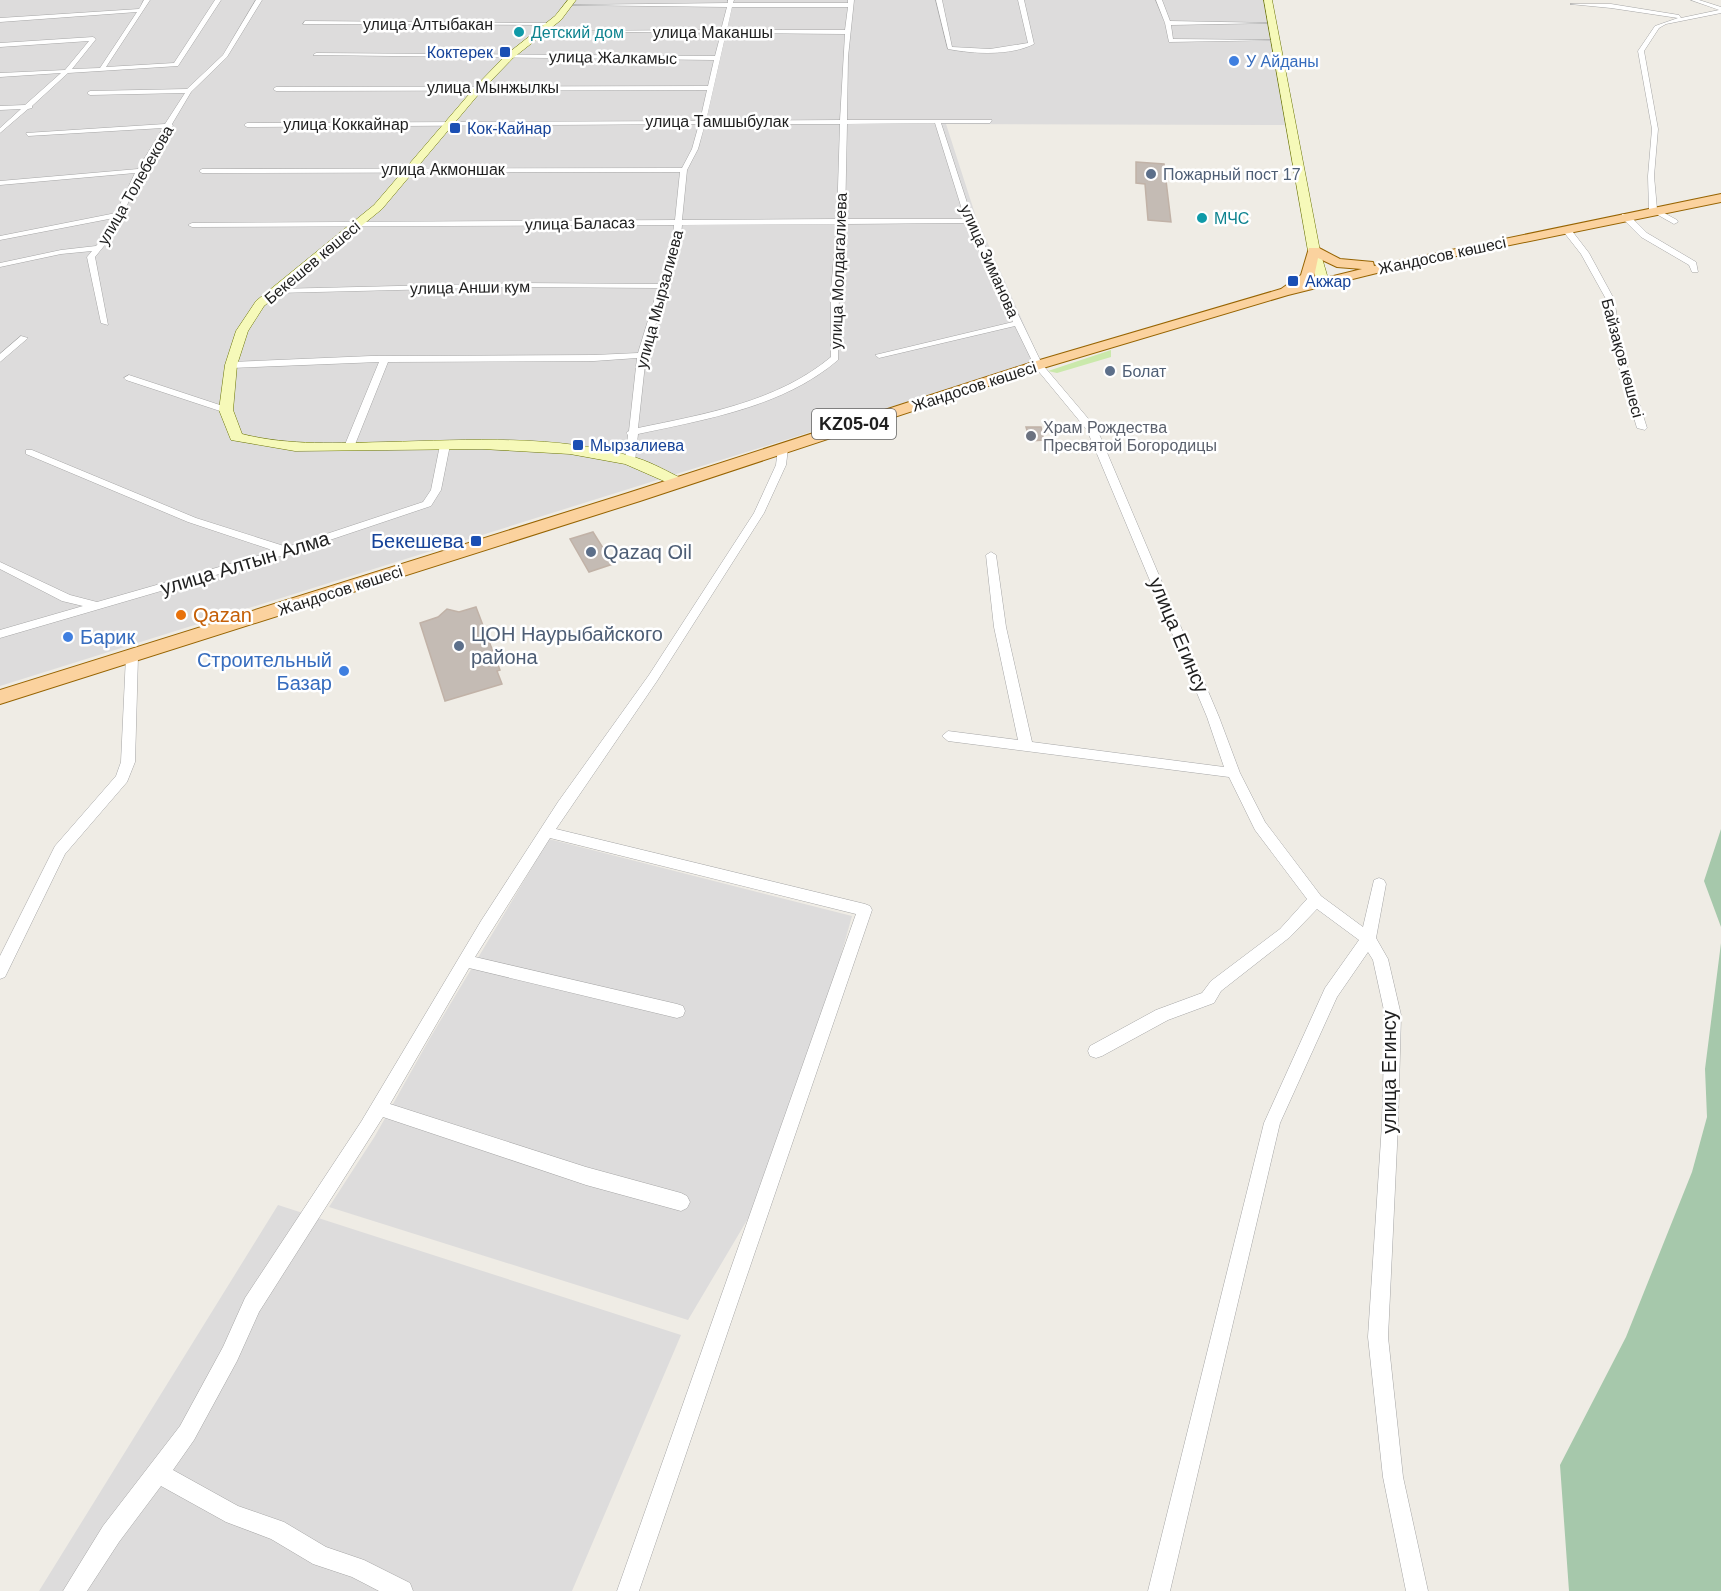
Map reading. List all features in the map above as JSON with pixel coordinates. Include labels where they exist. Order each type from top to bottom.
[{"type":"main road","points":[[1268,0],[1314,250],[1323,282]]},
{"type":"main road","name":"Бекешев көшесі","points":[[571,2],[546,28],[510,56],[480,87],[446,124],[412,169],[378,207],[260,304],[242,331],[231,365],[226,410],[236,437],[257,444],[553,448],[630,460],[678,482]]},
{"type":"main road","name":"Жандосов көшесі","points":[[0,697],[1038,365],[1283,292],[1393,265],[1653,210],[1721,198]]},
{"type":"main road","points":[[1314,250],[1326,259],[1348,265],[1393,265]]},
{"type":"main road","points":[[1283,292],[1307,277],[1314,250]]},
{"type":"street","points":[[101,70],[147,0]]},
{"type":"street","points":[[0,75],[176,65],[219,0]]},
{"type":"street","name":"улица Толебекова","points":[[105,323],[91,257],[121,214],[140,171],[170,126],[189,91],[225,56],[259,0]]},
{"type":"street","points":[[939,0],[950,47],[953,49],[1001,49],[1031,44],[1021,0]]},
{"type":"street","points":[[1159,0],[1168,23],[1171,41],[1277,40]]},
{"type":"street","points":[[1699,1],[1721,10]]},
{"type":"street","name":"улица Маканшы","points":[[571,2],[851,2]]},
{"type":"street","name":"улица Молдагалиева","points":[[631,433],[765,397],[802,381],[835,358],[835,290],[841,223],[843,121],[851,2]]},
{"type":"street","name":"улица Мырзалиева","points":[[630,460],[631,433],[642,355],[665,286],[679,222],[684,170],[695,149],[703,121],[716,58],[725,32],[731,3]]},
{"type":"street","points":[[1573,4],[1611,6],[1684,18],[1697,18],[1721,10]]},
{"type":"street","points":[[0,20],[141,10]]},
{"type":"street","points":[[1674,222],[1653,210],[1651,176],[1655,134],[1652,104],[1641,51],[1657,27],[1684,18]]},
{"type":"street","name":"улица Алтыбакан","points":[[305,23],[546,28]]},
{"type":"street","points":[[1168,23],[1273,23]]},
{"type":"street","name":"улица Маканшы","points":[[546,28],[848,32]]},
{"type":"street","points":[[0,45],[93,39],[68,71],[30,107],[0,131]]},
{"type":"street","name":"улица Жалкамыс","points":[[316,55],[716,58]]},
{"type":"street","name":"улица Мынжылкы","points":[[276,88],[711,88]]},
{"type":"street","points":[[90,93],[189,91]]},
{"type":"street","points":[[0,108],[30,107]]},
{"type":"street","name":"улица Зиманова","points":[[938,121],[969,221],[1038,365]]},
{"type":"street","name":"улица Тамшыбулак","points":[[446,124],[990,121]]},
{"type":"street","name":"улица Коккайнар","points":[[247,125],[446,124]]},
{"type":"street","points":[[28,134],[170,126]]},
{"type":"street","name":"улица Акмоншак","points":[[202,171],[684,170]]},
{"type":"street","points":[[0,183],[140,171]]},
{"type":"street","points":[[0,238],[121,214]]},
{"type":"street","points":[[1625,216],[1644,235],[1693,264],[1695,270]]},
{"type":"street","name":"улица Баласаз","points":[[192,225],[969,221]]},
{"type":"street","name":"Байзақов көшесі","points":[[1566,229],[1585,252],[1610,298],[1619,353],[1642,428]]},
{"type":"street","points":[[0,265],[61,252],[98,248]]},
{"type":"street","name":"улица Анши кум","points":[[276,291],[519,285],[665,286]]},
{"type":"street","points":[[879,355],[1018,323]]},
{"type":"street","points":[[0,359],[24,338]]},
{"type":"street","points":[[231,365],[285,361],[594,358],[642,355]]},
{"type":"street","points":[[349,447],[385,359]]},
{"type":"street","name":"улица Егинсу","points":[[1038,365],[1092,429],[1213,717],[1233,773],[1260,826],[1316,900],[1368,939],[1380,959],[1393,1015],[1390,1124],[1378,1337],[1393,1477],[1417,1591]]},
{"type":"street","points":[[129,378],[226,410]]},
{"type":"street","name":"улица Алтын Алма","points":[[3,632],[288,551],[427,504],[436,490],[445,445]]},
{"type":"street","points":[[74,1591],[111,1534],[158,1473],[192,1423],[230,1354],[252,1305],[379,1108],[465,961],[546,832],[653,678],[759,513],[780,465],[783,448]]},
{"type":"street","points":[[29,452],[192,520],[288,551]]},
{"type":"street","points":[[991,555],[1005,658],[1026,746]]},
{"type":"street","points":[[0,565],[66,598],[98,606]]},
{"type":"street","points":[[0,972],[60,850],[122,778],[128,762],[132,656]]},
{"type":"street","points":[[948,736],[1233,773]]},
{"type":"street","points":[[546,832],[865,910],[628,1591]]},
{"type":"street","points":[[1159,1591],[1272,1123],[1331,993],[1368,939],[1379,884]]},
{"type":"street","points":[[1096,1051],[1162,1014],[1208,998],[1216,986],[1285,933],[1316,900]]},
{"type":"street","points":[[465,961],[677,1011]]},
{"type":"street","points":[[379,1108],[586,1176],[681,1202]]},
{"type":"street","points":[[158,1473],[233,1515],[276,1530],[321,1556],[356,1568],[402,1591]]},
{"type":"shaded area","points":[[0,0],[1272,0],[1296,125],[946,124],[976,217],[1040,360],[0,686]]},
{"type":"shaded area","points":[[549,839],[852,916],[798,1109],[756,1205],[688,1320],[329,1207],[375,1136],[430,1038]]},
{"type":"shaded area","points":[[278,1205],[681,1335],[572,1591],[39,1591]]},
{"type":"green space","points":[[1111,350],[1111,357],[1057,373],[1048,371]]},
{"type":"green space","points":[[1721,829],[1721,927],[1704,881]]},
{"type":"green space","points":[[1721,943],[1721,1591],[1569,1591],[1560,1465],[1626,1337],[1692,1172],[1707,1117],[1705,1069]]},
{"type":"building","points":[[1136,162],[1164,164],[1171,222],[1148,220],[1145,184],[1136,183]]},
{"type":"building","points":[[1026,427],[1041,427],[1044,440],[1030,441]]},
{"type":"building","name":"Qazaq Oil","points":[[593,532],[613,564],[589,572],[570,539]]},
{"type":"building","name":"ЦОН Наурыбайского района","points":[[476,607],[500,670],[497,671],[502,684],[445,701],[420,623],[438,617],[447,609],[459,612]]},
{"type":"place","name":"Детский дом","points":[[519,32]]},
{"type":"place","name":"Коктерек","points":[[505,52]]},
{"type":"place","name":"У Айданы","points":[[1234,61]]},
{"type":"place","name":"Кок-Кайнар","points":[[455,128]]},
{"type":"place","name":"Пожарный пост 17","points":[[1151,174]]},
{"type":"place","name":"МЧС","points":[[1202,218]]},
{"type":"place","name":"Акжар","points":[[1293,281]]},
{"type":"place","name":"Болат","points":[[1110,371]]},
{"type":"place","name":"Храм Рождества Пресвятой Богородицы","points":[[1031,436]]},
{"type":"place","name":"Мырзалиева","points":[[578,445]]},
{"type":"place","name":"Бекешева","points":[[476,541]]},
{"type":"place","name":"Qazaq Oil","points":[[591,552]]},
{"type":"place","name":"Qazan","points":[[181,615]]},
{"type":"place","name":"Барик","points":[[68,637]]},
{"type":"place","name":"ЦОН Наурыбайского района","points":[[459,646]]},
{"type":"place","name":"Строительный Базар","points":[[344,671]]}]
